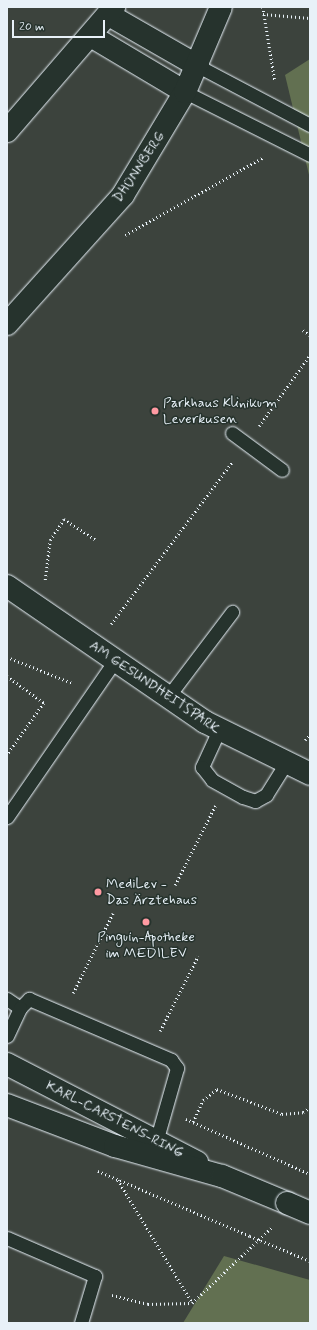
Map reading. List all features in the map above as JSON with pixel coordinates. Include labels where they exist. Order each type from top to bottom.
[{"type":"street","name":"DHÜNNBERG","points":[[7,324],[123,195],[185,92],[198,66],[221,7]]},
{"type":"street","points":[[7,131],[112,11],[198,66]]},
{"type":"street","points":[[91,36],[185,92]]},
{"type":"street","name":"AM GESUNDHEITSPARK","points":[[7,586],[167,698],[219,730],[285,764],[310,774]]},
{"type":"street","name":"KARL-CARSTENS-RING","points":[[7,1064],[157,1138],[222,1176]]},
{"type":"street","name":"KARL-CARSTENS-RING","points":[[7,1105],[115,1146],[222,1176],[310,1213]]},
{"type":"lane","points":[[198,66],[310,125]]},
{"type":"lane","points":[[185,92],[310,155]]},
{"type":"lane","points":[[232,433],[282,470]]},
{"type":"lane","points":[[167,698],[232,612]]},
{"type":"lane","points":[[7,817],[114,662]]},
{"type":"lane","points":[[219,730],[202,767],[212,780],[225,787],[255,800],[274,786],[285,764]]},
{"type":"lane","points":[[7,999],[20,1008]]},
{"type":"lane","points":[[7,1036],[20,1008],[29,999],[64,1012],[171,1060],[177,1068],[157,1138]]},
{"type":"lane","points":[[7,1238],[95,1276],[81,1323]]},
{"type":"path","points":[[263,7],[280,109]]},
{"type":"path","points":[[263,14],[310,18]]},
{"type":"path","points":[[120,238],[286,144]]},
{"type":"path","points":[[303,330],[310,335]]},
{"type":"path","points":[[94,647],[246,444],[310,355]]},
{"type":"path","points":[[30,602],[47,576],[50,540],[64,519],[96,540]]},
{"type":"path","points":[[7,658],[93,692]]},
{"type":"path","points":[[7,676],[44,703],[7,755]]},
{"type":"path","points":[[175,885],[225,787]]},
{"type":"path","points":[[64,1012],[113,913]]},
{"type":"path","points":[[150,1051],[198,956]]},
{"type":"path","points":[[193,1122],[203,1100],[217,1089],[282,1114],[303,1112],[310,1107]]},
{"type":"path","points":[[89,1168],[310,1261]]},
{"type":"path","points":[[118,1180],[192,1303]]},
{"type":"path","points":[[90,1293],[148,1304],[192,1303],[276,1223]]},
{"type":"green space","points":[[310,59],[310,179],[285,75]]},
{"type":"green space","points":[[224,1256],[310,1280],[310,1323],[183,1323]]},
{"type":"place","name":"Parkhaus Klinikum Leverkusen","points":[[155,411]]},
{"type":"place","name":"MediLev - Das Ärztehaus","points":[[98,892]]},
{"type":"place","name":"Pinguin-Apotheke im MEDILEV","points":[[146,922]]}]
